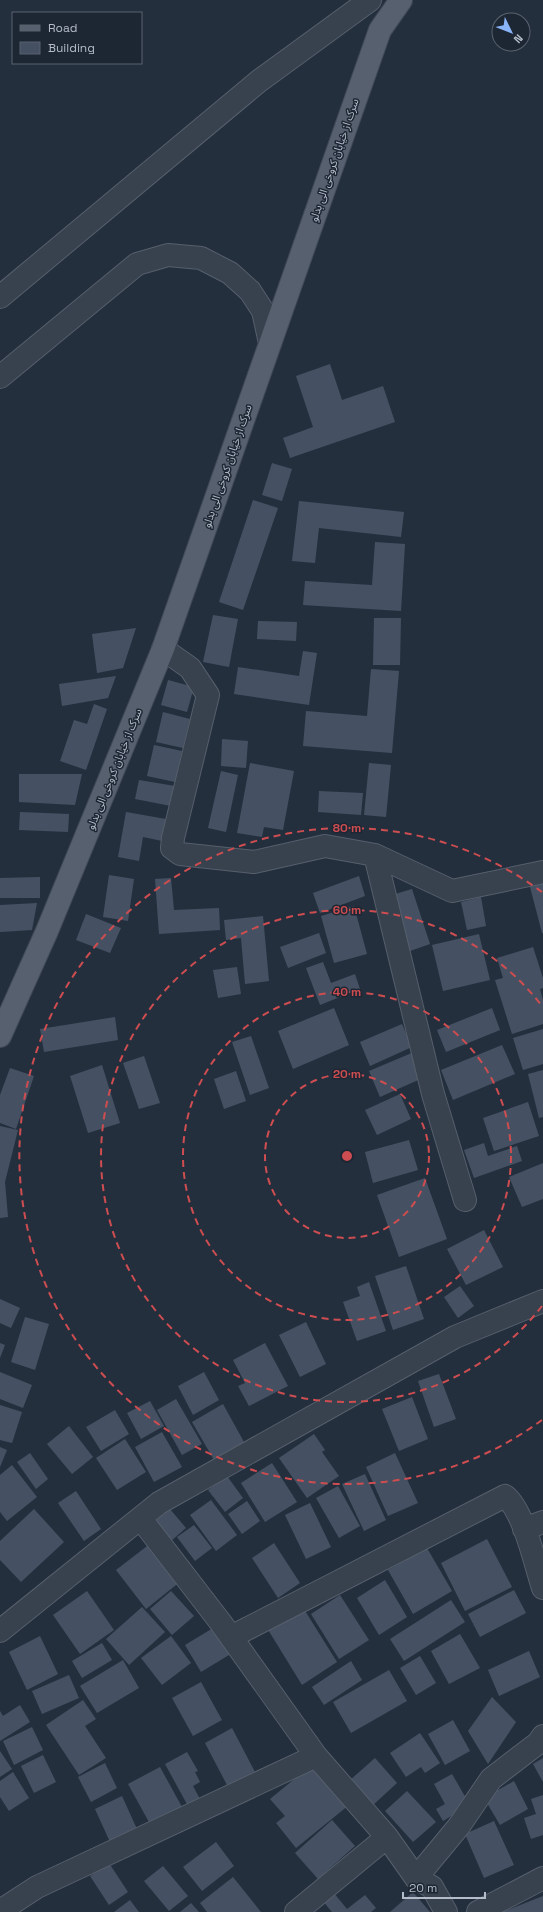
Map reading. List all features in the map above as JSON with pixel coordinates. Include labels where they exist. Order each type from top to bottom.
[{"type":"main road","name":"سرک از خیابان کروخی الی بدلو","points":[[1,1031],[47,931],[163,650],[380,30],[401,0]]},
{"type":"street","points":[[0,297],[259,81],[370,0]]},
{"type":"street","points":[[0,378],[137,264],[168,255],[201,258],[230,273],[250,291],[263,311],[270,343]]},
{"type":"street","points":[[163,650],[190,668],[208,696],[173,838],[172,848],[180,854],[254,862],[325,846],[375,855],[452,891],[543,872]]},
{"type":"street","points":[[375,855],[433,1094],[465,1200]]},
{"type":"street","points":[[0,1631],[159,1503],[455,1337],[543,1301]]},
{"type":"street","points":[[231,1637],[505,1496],[534,1525],[543,1588]]},
{"type":"street","points":[[141,1519],[231,1637],[316,1756],[387,1837],[416,1878],[432,1887],[446,1912]]},
{"type":"street","points":[[416,1878],[459,1826],[491,1779],[538,1743],[543,1736]]},
{"type":"street","points":[[1,1910],[37,1886],[316,1756]]},
{"type":"street","points":[[296,1912],[387,1837]]},
{"type":"street","points":[[478,1912],[543,1878]]},
{"type":"building","points":[[330,364],[342,400],[383,386],[395,422],[290,458],[283,438],[313,427],[296,376]]},
{"type":"building","points":[[272,463],[292,469],[282,501],[262,495]]},
{"type":"building","points":[[253,500],[278,508],[243,610],[219,602]]},
{"type":"building","points":[[299,501],[404,512],[401,537],[319,528],[315,563],[292,561]]},
{"type":"building","points":[[375,542],[405,544],[401,611],[303,605],[305,581],[372,585]]},
{"type":"building","points":[[213,615],[238,619],[229,667],[203,662]]},
{"type":"building","points":[[374,618],[401,618],[400,665],[373,665]]},
{"type":"building","points":[[258,621],[297,622],[296,641],[257,639]]},
{"type":"building","points":[[136,628],[123,668],[97,673],[92,634]]},
{"type":"building","points":[[303,651],[317,653],[309,705],[234,694],[238,667],[299,676]]},
{"type":"building","points":[[371,669],[399,671],[392,753],[303,746],[306,711],[367,716]]},
{"type":"building","points":[[116,676],[108,698],[62,706],[59,684]]},
{"type":"building","points":[[168,680],[194,687],[187,712],[161,705]]},
{"type":"building","points":[[94,704],[107,709],[86,770],[60,761],[74,720],[87,724]]},
{"type":"building","points":[[163,712],[190,719],[183,748],[156,742]]},
{"type":"building","points":[[222,739],[248,741],[246,768],[221,766]]},
{"type":"building","points":[[154,745],[182,751],[175,782],[147,776]]},
{"type":"building","points":[[250,763],[294,771],[283,830],[264,827],[262,837],[237,833]]},
{"type":"building","points":[[369,763],[391,765],[386,817],[364,815]]},
{"type":"building","points":[[221,771],[238,775],[226,832],[208,828]]},
{"type":"building","points":[[19,774],[82,774],[75,805],[19,802]]},
{"type":"building","points":[[139,780],[175,786],[171,806],[135,799]]},
{"type":"building","points":[[319,791],[363,793],[361,815],[318,812]]},
{"type":"building","points":[[20,812],[69,814],[68,832],[19,830]]},
{"type":"building","points":[[126,812],[166,819],[162,841],[143,837],[139,861],[118,857]]},
{"type":"building","points":[[109,875],[134,879],[128,921],[103,917]]},
{"type":"building","points":[[359,876],[365,896],[320,913],[313,893]]},
{"type":"building","points":[[40,877],[40,898],[0,898],[0,878]]},
{"type":"building","points":[[171,878],[174,910],[219,908],[220,930],[159,934],[155,879]]},
{"type":"building","points":[[543,880],[543,933],[542,933],[529,883]]},
{"type":"building","points":[[412,889],[430,944],[410,951],[392,895]]},
{"type":"building","points":[[481,897],[486,926],[467,930],[461,902]]},
{"type":"building","points":[[37,903],[32,930],[0,932],[0,905]]},
{"type":"building","points":[[354,906],[367,954],[334,963],[321,916]]},
{"type":"building","points":[[86,914],[121,928],[110,953],[76,940]]},
{"type":"building","points":[[263,916],[269,981],[245,984],[241,938],[226,940],[224,920]]},
{"type":"building","points":[[319,933],[326,953],[288,968],[280,947]]},
{"type":"building","points":[[479,934],[490,980],[443,991],[432,945]]},
{"type":"building","points":[[533,947],[543,978],[543,988],[540,989],[543,1000],[543,1024],[512,1034],[495,980],[503,978],[497,958]]},
{"type":"building","points":[[323,962],[331,983],[355,974],[360,989],[320,1005],[306,968]]},
{"type":"building","points":[[237,967],[241,994],[218,998],[213,970]]},
{"type":"building","points":[[334,1008],[349,1045],[293,1069],[278,1031]]},
{"type":"building","points":[[492,1008],[500,1030],[446,1052],[437,1030]]},
{"type":"building","points":[[115,1017],[118,1040],[44,1052],[40,1029]]},
{"type":"building","points":[[402,1024],[412,1047],[370,1066],[360,1042]]},
{"type":"building","points":[[543,1029],[543,1064],[523,1070],[513,1038]]},
{"type":"building","points":[[251,1036],[269,1088],[250,1095],[232,1042]]},
{"type":"building","points":[[502,1045],[515,1074],[453,1100],[441,1070]]},
{"type":"building","points":[[414,1052],[425,1077],[380,1097],[369,1071]]},
{"type":"building","points":[[144,1056],[160,1103],[139,1109],[123,1063]]},
{"type":"building","points":[[102,1065],[120,1123],[88,1133],[70,1076]]},
{"type":"building","points":[[10,1068],[34,1076],[16,1129],[0,1123],[0,1095]]},
{"type":"building","points":[[543,1070],[543,1117],[539,1118],[528,1074]]},
{"type":"building","points":[[236,1071],[246,1101],[224,1109],[214,1079]]},
{"type":"building","points":[[400,1094],[411,1119],[377,1135],[365,1110]]},
{"type":"building","points":[[528,1102],[539,1136],[494,1151],[483,1118]]},
{"type":"building","points":[[0,1126],[18,1130],[5,1182],[8,1217],[0,1218]]},
{"type":"building","points":[[409,1140],[418,1170],[373,1183],[365,1152]]},
{"type":"building","points":[[484,1143],[488,1156],[517,1146],[522,1161],[474,1178],[464,1150]]},
{"type":"building","points":[[543,1163],[543,1199],[522,1207],[509,1177]]},
{"type":"building","points":[[425,1178],[447,1239],[399,1257],[377,1195]]},
{"type":"building","points":[[484,1230],[503,1267],[466,1285],[447,1249]]},
{"type":"building","points":[[406,1266],[424,1319],[393,1330],[375,1276]]},
{"type":"building","points":[[369,1282],[386,1331],[357,1341],[343,1302],[360,1296],[357,1287]]},
{"type":"building","points":[[460,1286],[474,1306],[458,1318],[444,1297]]},
{"type":"building","points":[[0,1299],[20,1308],[11,1328],[0,1323]]},
{"type":"building","points":[[25,1317],[49,1324],[35,1370],[11,1362]]},
{"type":"building","points":[[306,1322],[326,1364],[300,1377],[279,1335]]},
{"type":"building","points":[[0,1343],[5,1345],[0,1358]]},
{"type":"building","points":[[265,1343],[288,1386],[249,1406],[238,1386],[245,1383],[233,1360]]},
{"type":"building","points":[[0,1372],[32,1385],[23,1408],[0,1399]]},
{"type":"building","points":[[204,1372],[219,1400],[193,1415],[178,1386]]},
{"type":"building","points":[[439,1374],[456,1419],[434,1427],[418,1381]]},
{"type":"building","points":[[412,1397],[428,1439],[399,1451],[382,1409]]},
{"type":"building","points":[[176,1399],[202,1444],[182,1455],[157,1410]]},
{"type":"building","points":[[150,1401],[164,1426],[141,1439],[127,1413]]},
{"type":"building","points":[[223,1404],[244,1442],[214,1460],[192,1422]]},
{"type":"building","points":[[0,1405],[22,1412],[12,1443],[0,1440]]},
{"type":"building","points":[[115,1410],[129,1434],[101,1451],[86,1427]]},
{"type":"building","points":[[69,1426],[93,1457],[72,1474],[47,1444]]},
{"type":"building","points":[[162,1432],[182,1467],[154,1482],[135,1447]]},
{"type":"building","points":[[314,1434],[325,1450],[322,1452],[339,1476],[307,1498],[279,1458]]},
{"type":"building","points":[[125,1439],[146,1472],[117,1490],[96,1458]]},
{"type":"building","points":[[0,1447],[7,1450],[0,1467]]},
{"type":"building","points":[[30,1453],[48,1479],[36,1489],[17,1462]]},
{"type":"building","points":[[395,1453],[418,1503],[388,1516],[366,1467]]},
{"type":"building","points":[[272,1463],[297,1502],[265,1522],[241,1483]]},
{"type":"building","points":[[12,1465],[37,1497],[7,1521],[0,1512],[0,1475]]},
{"type":"building","points":[[365,1474],[386,1520],[364,1531],[342,1484]]},
{"type":"building","points":[[227,1476],[243,1498],[225,1512],[208,1490]]},
{"type":"building","points":[[338,1486],[360,1526],[339,1538],[316,1498]]},
{"type":"building","points":[[76,1491],[101,1529],[84,1541],[58,1503]]},
{"type":"building","points":[[211,1500],[237,1535],[216,1551],[190,1515]]},
{"type":"building","points":[[247,1501],[260,1521],[242,1534],[228,1514]]},
{"type":"building","points":[[310,1503],[331,1547],[306,1559],[285,1515]]},
{"type":"building","points":[[34,1509],[64,1542],[21,1582],[0,1560],[0,1541]]},
{"type":"building","points":[[170,1509],[186,1528],[171,1541],[154,1522]]},
{"type":"building","points":[[194,1525],[212,1548],[195,1561],[177,1537]]},
{"type":"building","points":[[487,1539],[512,1587],[465,1611],[441,1563]]},
{"type":"building","points":[[151,1543],[181,1581],[146,1609],[116,1570]]},
{"type":"building","points":[[274,1543],[300,1583],[278,1598],[252,1558]]},
{"type":"building","points":[[427,1548],[452,1591],[413,1614],[388,1570]]},
{"type":"building","points":[[385,1580],[407,1617],[379,1635],[357,1598]]},
{"type":"building","points":[[514,1590],[526,1613],[480,1637],[468,1614]]},
{"type":"building","points":[[87,1591],[114,1630],[80,1654],[53,1615]]},
{"type":"building","points":[[171,1591],[194,1616],[172,1635],[150,1609]]},
{"type":"building","points":[[340,1595],[369,1640],[339,1659],[311,1614]]},
{"type":"building","points":[[451,1600],[465,1622],[404,1661],[390,1639]]},
{"type":"building","points":[[302,1606],[337,1662],[302,1685],[267,1628]]},
{"type":"building","points":[[142,1607],[165,1632],[129,1665],[106,1639]]},
{"type":"building","points":[[218,1625],[234,1652],[201,1672],[185,1645]]},
{"type":"building","points":[[460,1634],[480,1668],[449,1684],[431,1651]]},
{"type":"building","points":[[40,1636],[58,1674],[27,1690],[9,1652]]},
{"type":"building","points":[[171,1636],[191,1663],[162,1685],[141,1658]]},
{"type":"building","points":[[102,1643],[112,1660],[82,1678],[72,1661]]},
{"type":"building","points":[[529,1651],[540,1677],[499,1696],[488,1670]]},
{"type":"building","points":[[420,1656],[436,1683],[416,1695],[400,1668]]},
{"type":"building","points":[[123,1660],[139,1688],[97,1713],[80,1686]]},
{"type":"building","points":[[351,1661],[362,1680],[324,1705],[312,1687]]},
{"type":"building","points":[[389,1670],[407,1701],[351,1733],[333,1702]]},
{"type":"building","points":[[69,1675],[79,1698],[42,1714],[32,1691]]},
{"type":"building","points":[[201,1682],[222,1720],[193,1736],[172,1698]]},
{"type":"building","points":[[492,1697],[516,1722],[488,1764],[468,1731]]},
{"type":"building","points":[[83,1700],[96,1719],[85,1726],[106,1758],[79,1775],[46,1725]]},
{"type":"building","points":[[20,1705],[30,1722],[0,1741],[0,1711],[3,1716]]},
{"type":"building","points":[[453,1720],[470,1751],[445,1765],[428,1734]]},
{"type":"building","points":[[32,1727],[43,1750],[14,1765],[3,1741]]},
{"type":"building","points":[[232,1728],[255,1772],[228,1787],[205,1743]]},
{"type":"building","points":[[420,1733],[440,1763],[425,1773],[421,1767],[406,1777],[390,1753]]},
{"type":"building","points":[[0,1751],[12,1769],[0,1777]]},
{"type":"building","points":[[187,1752],[198,1771],[195,1772],[200,1782],[193,1786],[200,1799],[188,1806],[165,1764]]},
{"type":"building","points":[[43,1755],[56,1782],[34,1793],[21,1766]]},
{"type":"building","points":[[375,1758],[397,1783],[372,1806],[349,1781]]},
{"type":"building","points":[[543,1758],[543,1782],[533,1764]]},
{"type":"building","points":[[105,1763],[117,1788],[91,1802],[78,1777]]},
{"type":"building","points":[[314,1763],[349,1805],[296,1848],[276,1823],[285,1816],[270,1799]]},
{"type":"building","points":[[160,1767],[182,1807],[150,1824],[128,1784]]},
{"type":"building","points":[[13,1772],[29,1798],[9,1811],[0,1797],[0,1781]]},
{"type":"building","points":[[452,1774],[470,1805],[443,1821],[436,1809],[445,1804],[434,1784]]},
{"type":"building","points":[[514,1781],[528,1809],[500,1825],[484,1798]]},
{"type":"building","points":[[407,1791],[436,1822],[413,1842],[385,1811]]},
{"type":"building","points":[[543,1795],[543,1835],[531,1839],[524,1818],[536,1814],[531,1799]]},
{"type":"building","points":[[122,1796],[137,1829],[110,1842],[95,1809]]},
{"type":"building","points":[[332,1820],[355,1846],[318,1879],[295,1853]]},
{"type":"building","points":[[494,1821],[514,1865],[484,1878],[465,1834]]},
{"type":"building","points":[[216,1842],[234,1866],[202,1891],[183,1867]]},
{"type":"building","points":[[109,1863],[128,1892],[109,1905],[90,1876]]},
{"type":"building","points":[[163,1866],[188,1896],[169,1911],[144,1881]]},
{"type":"building","points":[[233,1877],[261,1912],[207,1912],[200,1903]]},
{"type":"building","points":[[333,1892],[347,1909],[365,1895],[376,1908],[371,1912],[332,1912],[322,1900]]},
{"type":"building","points":[[413,1892],[430,1912],[390,1912]]},
{"type":"building","points":[[543,1896],[543,1912],[502,1912]]},
{"type":"building","points":[[130,1900],[139,1912],[114,1912]]},
{"type":"building","points":[[191,1903],[199,1912],[180,1912]]}]
